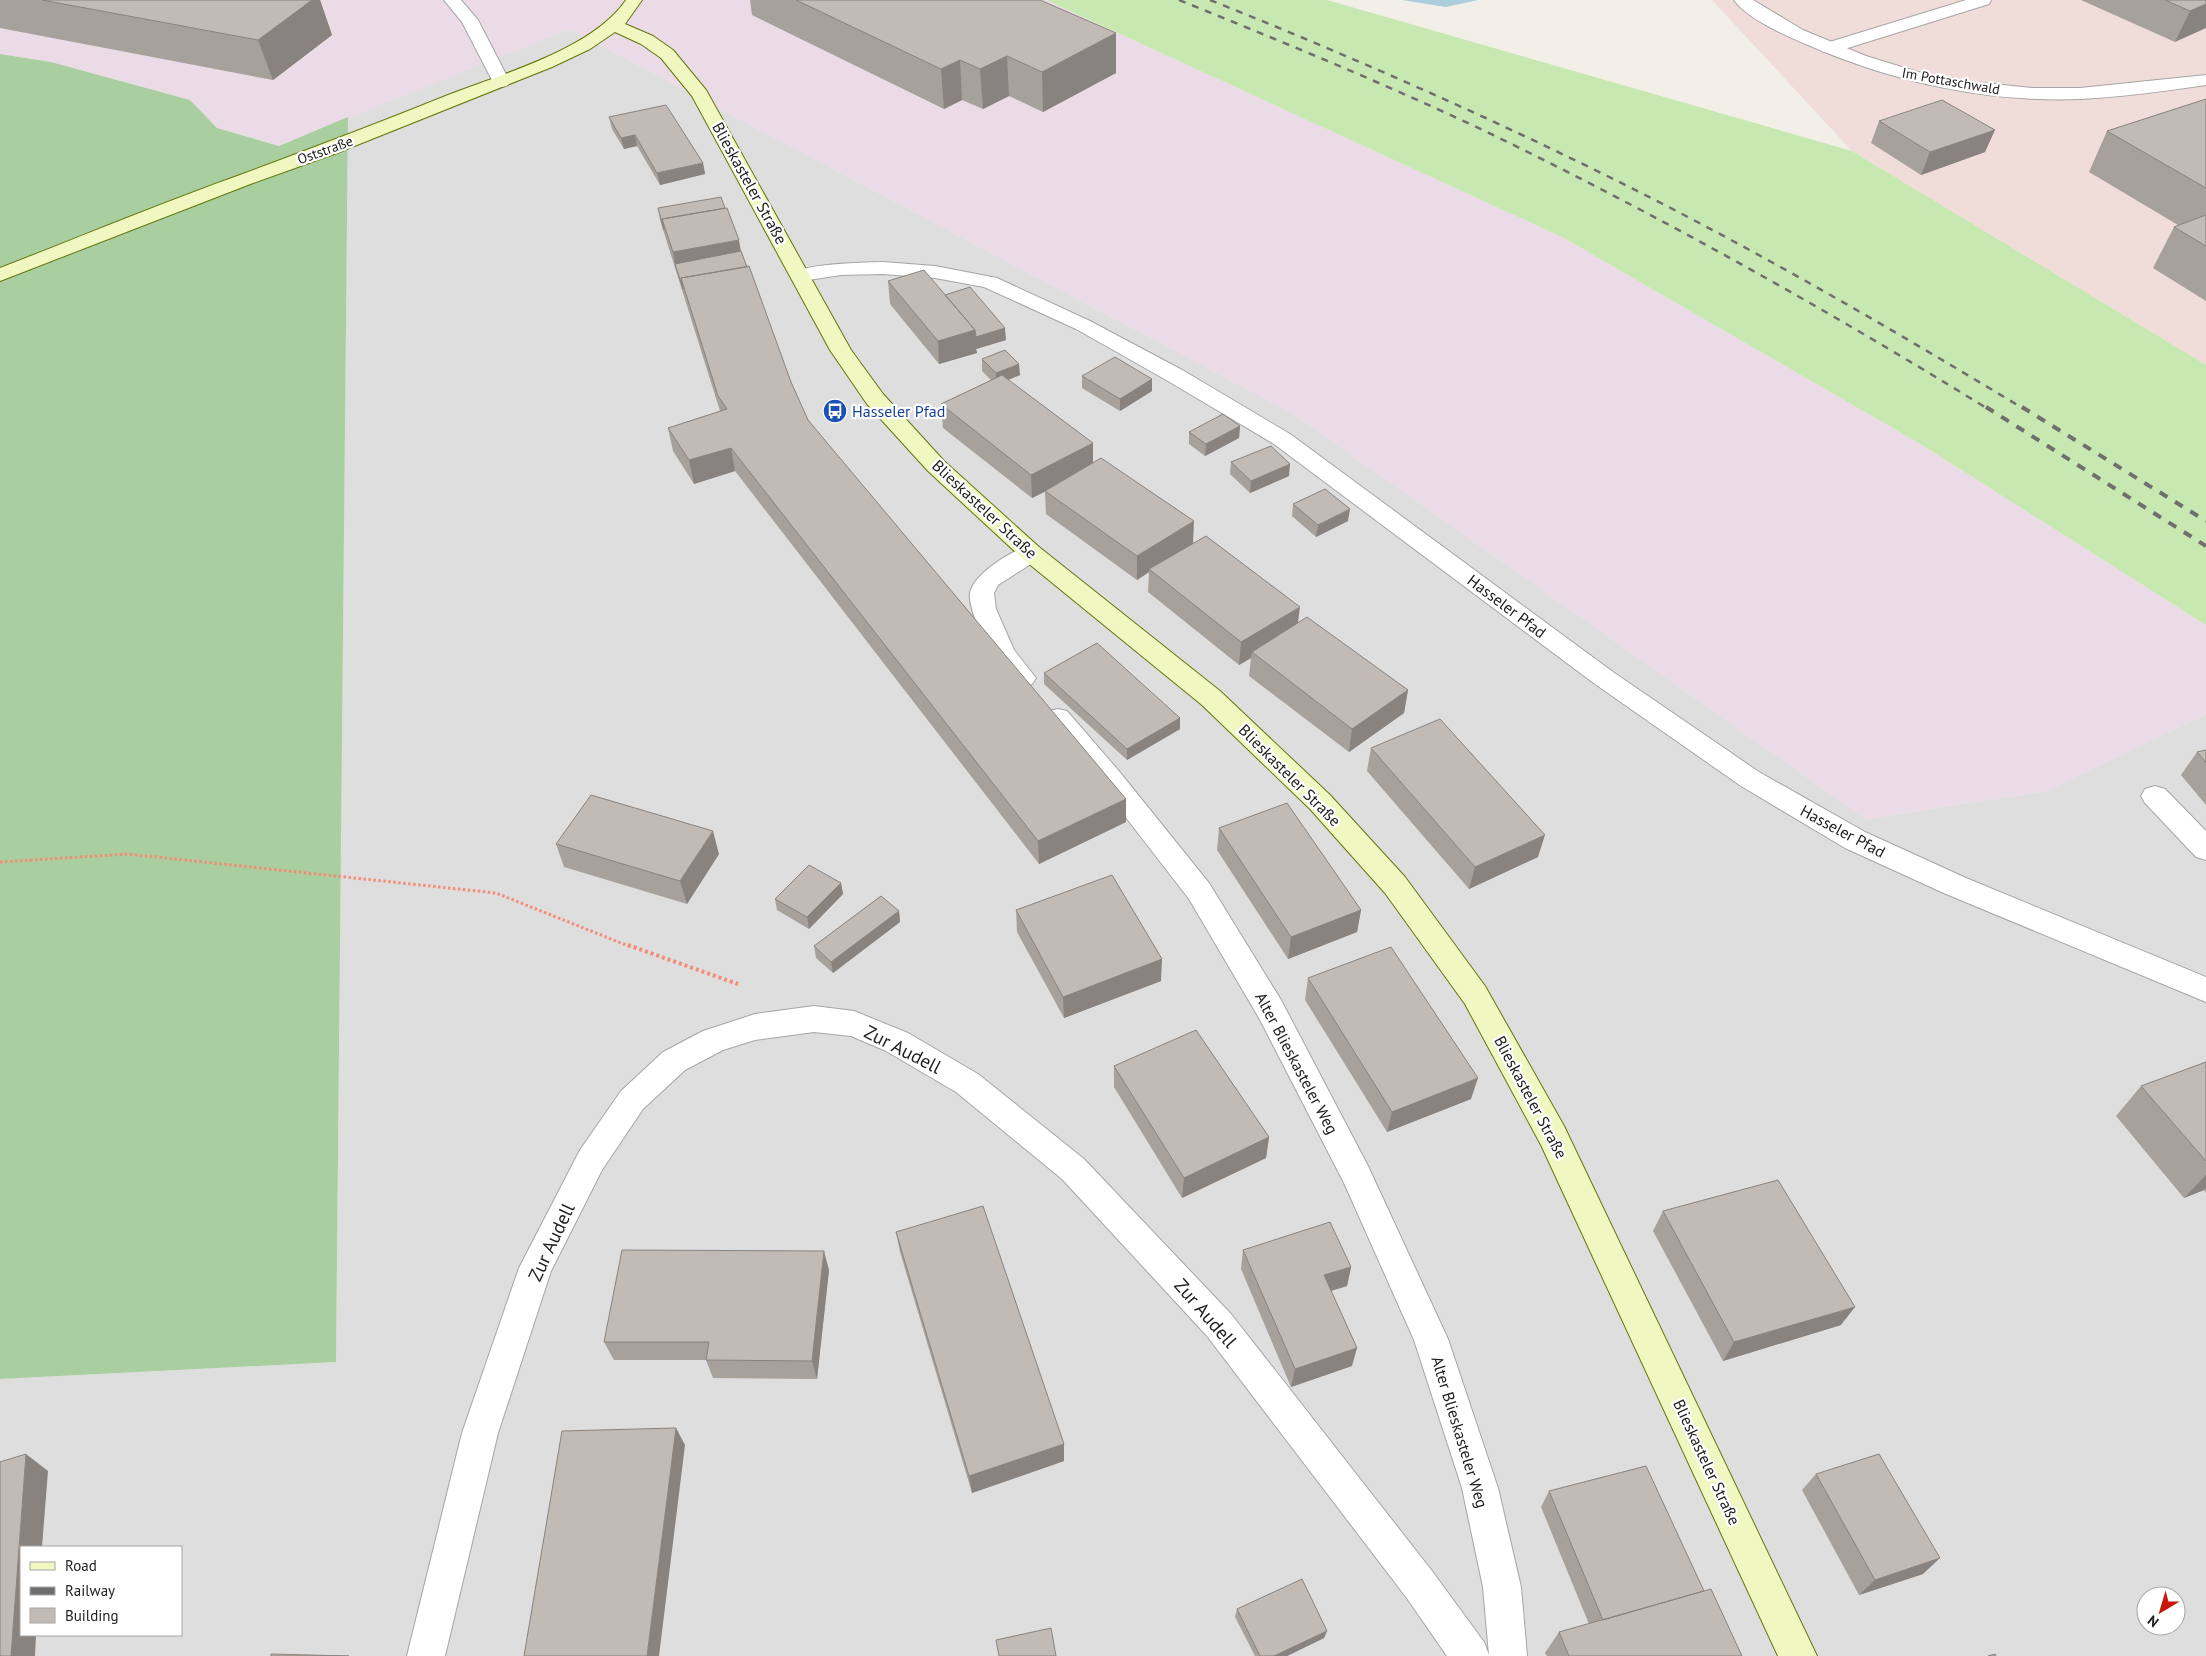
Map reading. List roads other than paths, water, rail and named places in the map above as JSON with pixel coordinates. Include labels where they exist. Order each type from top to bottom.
[{"type":"main road","name":"Oststraße","points":[[0,275],[501,82],[578,48],[614,25],[628,10],[634,0]]},
{"type":"main road","name":"Blieskasteler Straße","points":[[614,25],[647,40],[667,54],[700,94],[802,275],[841,350],[875,400],[936,466],[1031,553],[1210,698],[1320,802],[1395,885],[1475,995],[1553,1136],[1798,1656]]},
{"type":"street","points":[[452,0],[470,20],[501,82]]},
{"type":"street","name":"Im Pottaschwald","points":[[1742,0],[1787,30],[1865,63],[1927,80],[1992,91],[2064,94],[2135,89],[2206,80]]},
{"type":"street","points":[[1829,48],[1983,0]]},
{"type":"street","name":"Hasseler Pfad","points":[[802,275],[841,268],[883,268],[935,272],[990,282],[1083,325],[1176,376],[1282,439],[1604,678],[1750,779],[1855,840],[1956,886],[2206,990]]},
{"type":"street","name":"Alter Blieskasteler Weg","points":[[1031,553],[988,580],[982,593],[984,609],[1003,654],[1108,777],[1199,890],[1270,1009],[1358,1176],[1431,1339],[1480,1488],[1502,1587],[1508,1656]]},
{"type":"street","points":[[2155,796],[2206,849]]},
{"type":"street","name":"Zur Audell","points":[[426,1656],[483,1424],[536,1268],[591,1160],[632,1100],[674,1061],[714,1040],[755,1027],[814,1019],[854,1024],[897,1042],[967,1083],[1073,1169],[1219,1325],[1419,1584],[1470,1656]]},
{"type":"water","points":[[1402,0],[1478,0],[1446,7]]},
{"type":"railway","points":[[1179,0],[1413,98],[1553,165],[1742,265],[1866,335],[1988,409]]},
{"type":"railway","points":[[1210,0],[1438,96],[1606,175],[1753,252],[1935,355],[2024,409]]},
{"type":"railway","points":[[1986,407],[2206,546]]},
{"type":"railway","points":[[2022,407],[2206,521]]},
{"type":"place","name":"Hasseler Pfad","points":[[835,411]]}]
